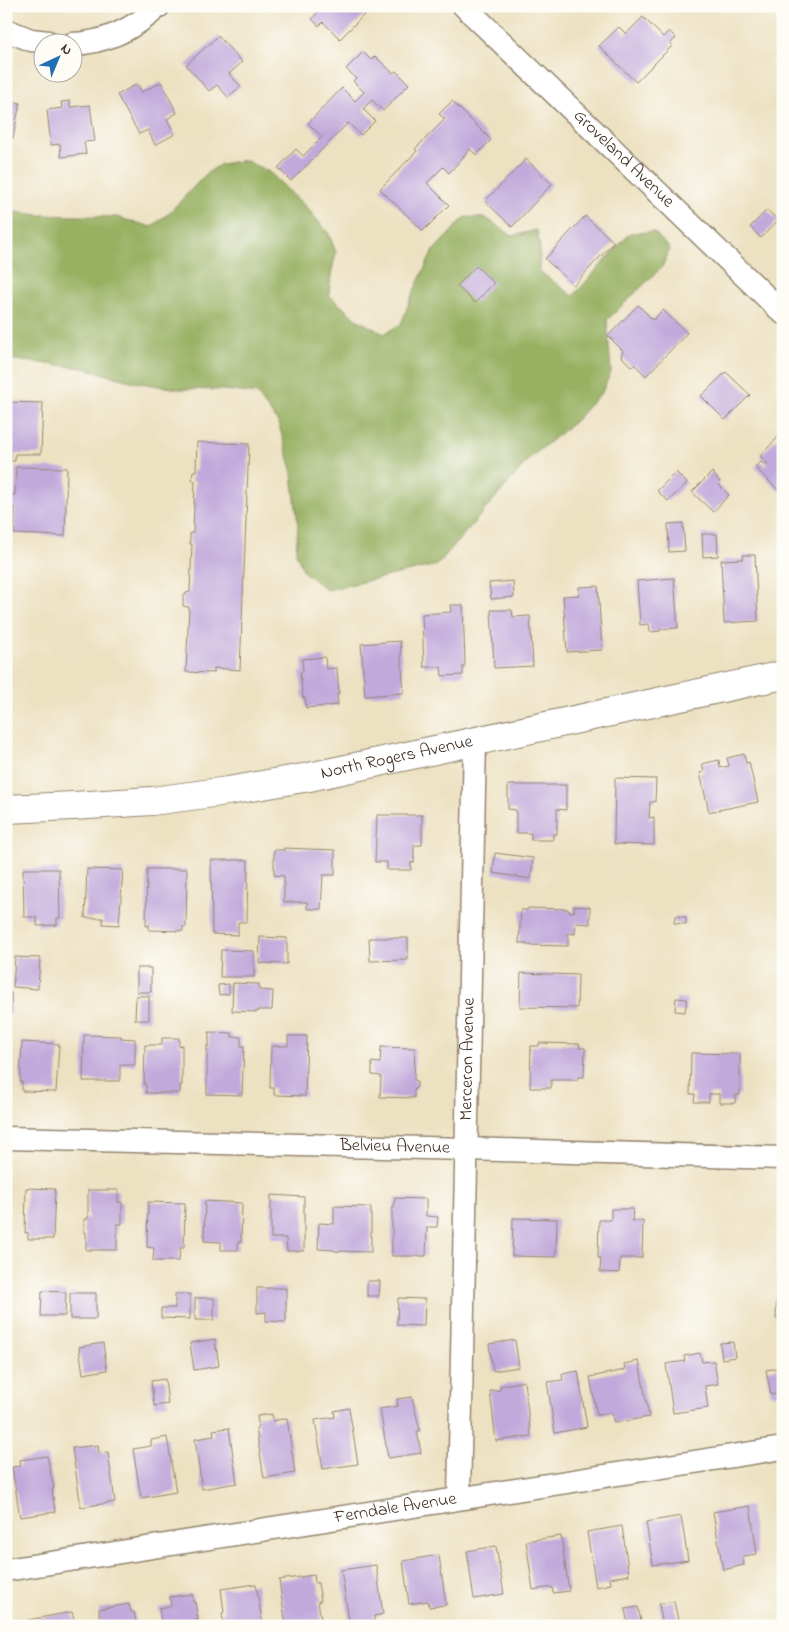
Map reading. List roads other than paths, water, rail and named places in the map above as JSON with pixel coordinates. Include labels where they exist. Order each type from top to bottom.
[{"type":"street","points":[[82,43],[119,33],[142,22],[159,6]]},
{"type":"street","name":"Groveland Avenue","points":[[464,6],[783,313]]},
{"type":"street","points":[[6,30],[32,40]]},
{"type":"street","name":"North Rogers Avenue","points":[[6,809],[152,801],[228,791],[309,777],[783,675]]},
{"type":"street","name":"Merceron Avenue","points":[[460,1498],[475,740]]},
{"type":"street","name":"Belvieu Avenue","points":[[6,1138],[783,1158]]},
{"type":"street","name":"Ferndale Avenue","points":[[6,1570],[783,1448]]}]
